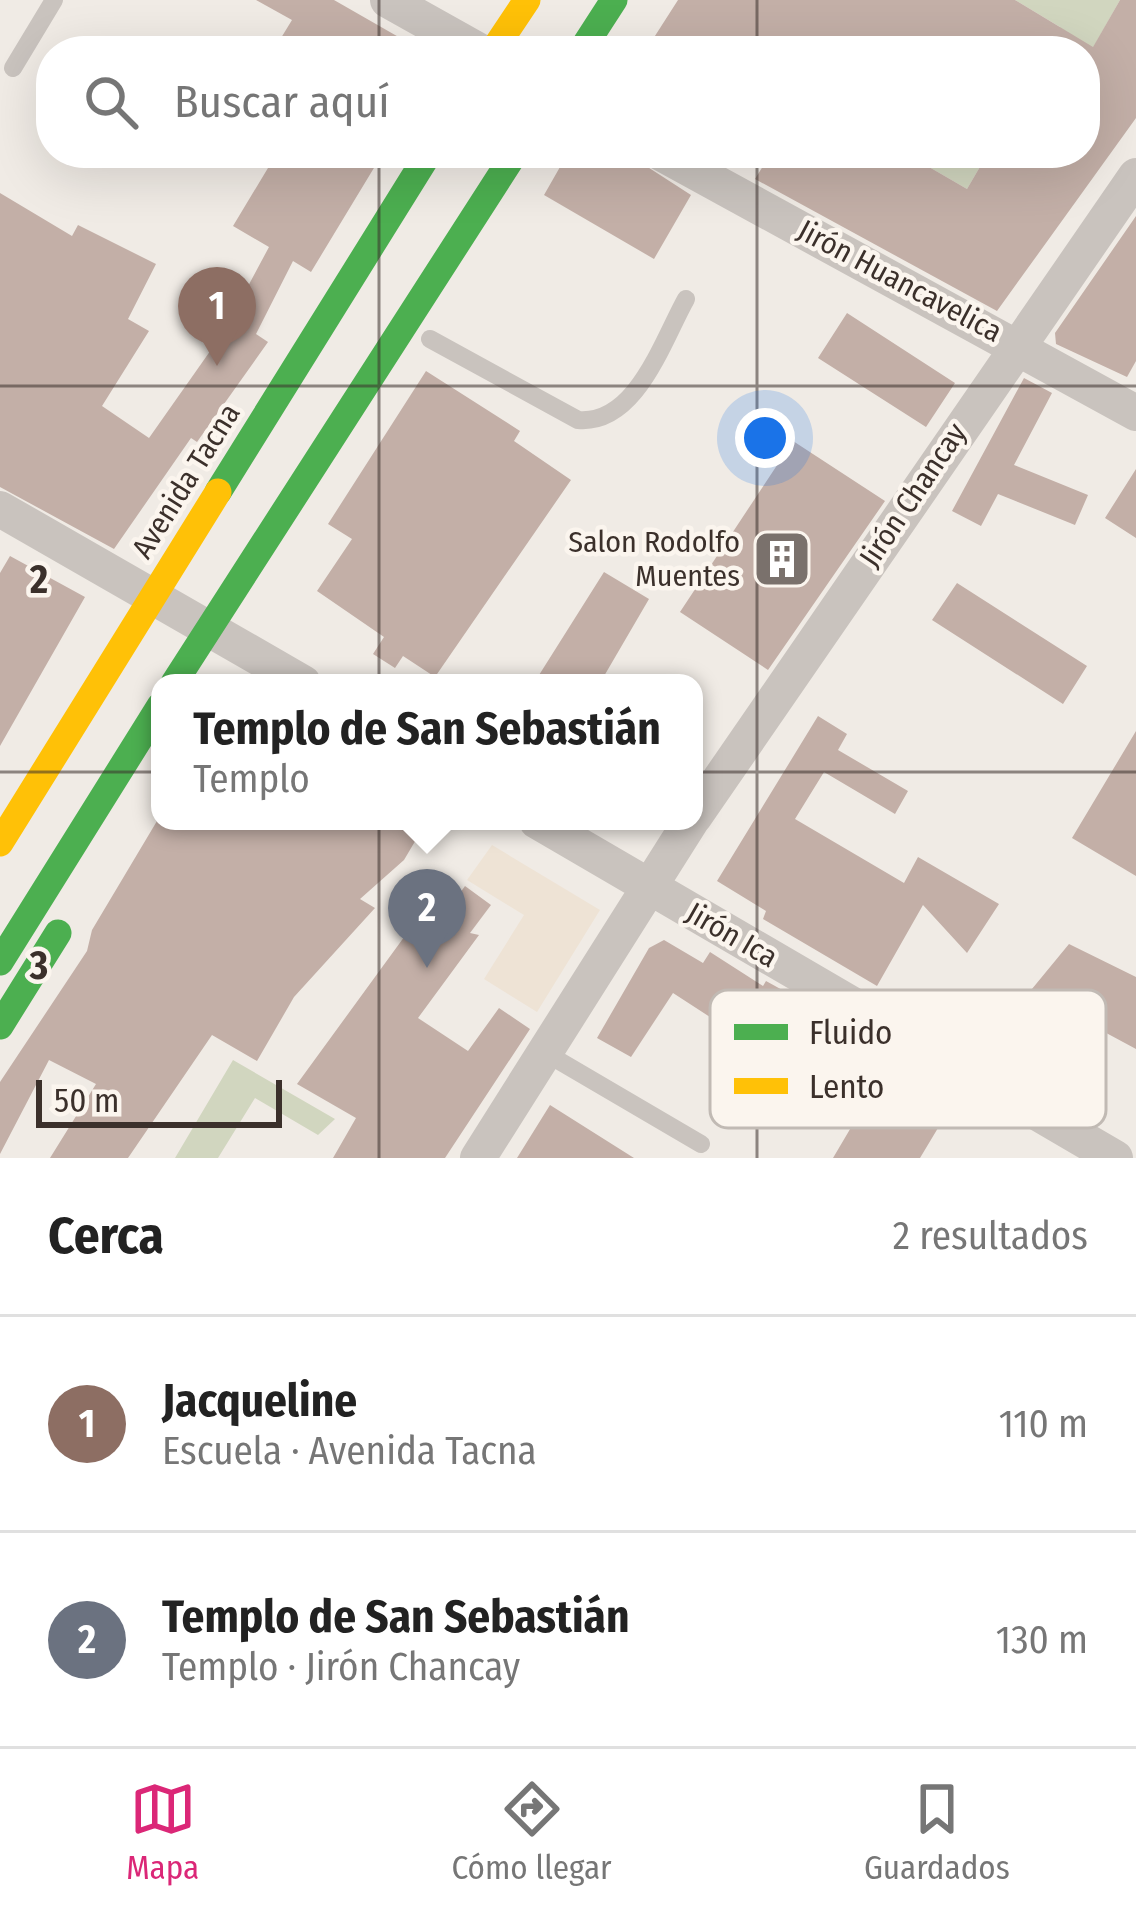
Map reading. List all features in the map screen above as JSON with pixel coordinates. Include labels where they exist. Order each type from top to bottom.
[{"type":"main road","points":[[495,36],[527,0]]},
{"type":"main road","points":[[591,36],[614,0]]},
{"type":"main road","name":"Avenida Tacna","points":[[0,843],[420,168]]},
{"type":"main road","points":[[187,674],[229,644],[505,168]]},
{"type":"main road","points":[[0,962],[151,720]]},
{"type":"main road","points":[[0,1026],[70,915]]},
{"type":"street","points":[[388,0],[456,36]]},
{"type":"street","name":"Jirón Huancavelica","points":[[689,168],[1016,343],[1136,413]]},
{"type":"street","name":"Jirón Chancay","points":[[703,804],[1016,343],[1136,176]]},
{"type":"street","points":[[0,509],[286,674]]},
{"type":"street","name":"Jirón Ica","points":[[551,830],[826,990]]},
{"type":"street","name":"Jirón Chancay","points":[[478,1158],[685,830]]},
{"type":"street","name":"Jirón Ica","points":[[1063,1128],[1115,1158]]},
{"type":"lane","points":[[13,68],[54,0]]},
{"type":"lane","points":[[430,340],[578,420],[599,422],[627,404],[686,299]]},
{"type":"lane","points":[[544,1052],[701,1144]]},
{"type":"green space","points":[[1015,0],[1120,0],[1100,36],[1055,36],[1060,27]]},
{"type":"green space","points":[[931,168],[979,168],[967,189]]},
{"type":"green space","points":[[233,1060],[335,1119],[318,1135],[255,1098],[218,1158],[175,1158]]},
{"type":"shaded area","points":[[492,845],[600,910],[537,1012],[484,979],[524,915],[467,880]]},
{"type":"building","points":[[256,0],[334,0],[397,36],[282,36],[292,20]]},
{"type":"building","points":[[678,0],[1015,0],[1075,36],[655,36]]},
{"type":"building","points":[[1120,0],[1136,0],[1136,118],[1100,168],[1099,36]]},
{"type":"building","points":[[268,168],[374,168],[311,272],[293,261],[256,334],[268,342],[197,442],[191,438],[114,549],[0,487],[0,193],[72,236],[78,225],[156,264],[128,319],[149,331],[102,406],[149,438],[251,293],[246,290],[269,247],[233,226]]},
{"type":"building","points":[[559,168],[649,168],[691,195],[654,259],[544,195]]},
{"type":"building","points":[[762,168],[931,168],[967,189],[979,168],[1100,168],[997,311],[755,179]]},
{"type":"building","points":[[1136,216],[1136,361],[1127,377],[1056,344],[1055,333]]},
{"type":"building","points":[[847,313],[955,383],[926,427],[818,358]]},
{"type":"building","points":[[426,371],[520,431],[514,441],[571,480],[437,674],[403,656],[395,668],[373,654],[384,637],[317,591],[352,539],[328,524]]},
{"type":"building","points":[[1024,378],[1052,393],[1014,465],[1088,495],[1075,525],[998,494],[981,526],[952,511]]},
{"type":"building","points":[[793,441],[885,501],[768,670],[680,612]]},
{"type":"building","points":[[1136,469],[1136,538],[1105,518]]},
{"type":"building","points":[[10,556],[85,597],[0,746],[0,573]]},
{"type":"building","points":[[604,572],[649,599],[605,674],[540,674]]},
{"type":"building","points":[[957,583],[1087,666],[1063,704],[932,620]]},
{"type":"building","points":[[818,716],[847,734],[838,750],[908,791],[895,814],[824,772],[795,819],[904,883],[918,857],[999,904],[967,953],[923,905],[877,986],[763,919],[766,911],[717,881]]},
{"type":"building","points":[[1136,731],[1136,876],[1072,838]]},
{"type":"building","points":[[152,830],[422,830],[404,860],[360,899],[375,908],[294,997],[257,1061],[212,1035],[128,1158],[50,1158],[96,1084],[49,1060],[0,1154],[0,1082],[87,951],[92,930]]},
{"type":"building","points":[[465,886],[491,905],[470,933],[479,935],[418,1018],[468,1051],[499,1008],[530,1029],[445,1158],[333,1158],[356,1118],[297,1084],[434,896],[450,907]]},
{"type":"building","points":[[664,940],[703,963],[710,952],[763,986],[766,981],[782,990],[710,990],[710,1017],[673,993],[631,1057],[597,1038],[649,948]]},
{"type":"building","points":[[1069,944],[1136,977],[1136,1049],[1106,1033],[1106,990],[1031,990]]},
{"type":"building","points":[[550,1105],[634,1158],[517,1158]]},
{"type":"building","points":[[851,1128],[938,1128],[920,1158],[833,1158]]},
{"type":"traffic: fast","points":[[591,36],[614,0]]},
{"type":"traffic: fast","points":[[218,492],[420,168]]},
{"type":"traffic: fast","points":[[180,674],[505,168]]},
{"type":"traffic: fast","points":[[0,962],[151,720]]},
{"type":"traffic: fast","points":[[0,1026],[58,933]]},
{"type":"traffic: slow","points":[[503,36],[527,0]]},
{"type":"traffic: slow","points":[[0,843],[218,492]]},
{"type":"place","name":"Jacqueline","points":[[217,366]]},
{"type":"place","name":"Salon Rodolfo Muentes","points":[[782,559]]},
{"type":"place","name":"Templo de San Sebastián","points":[[427,968]]}]
